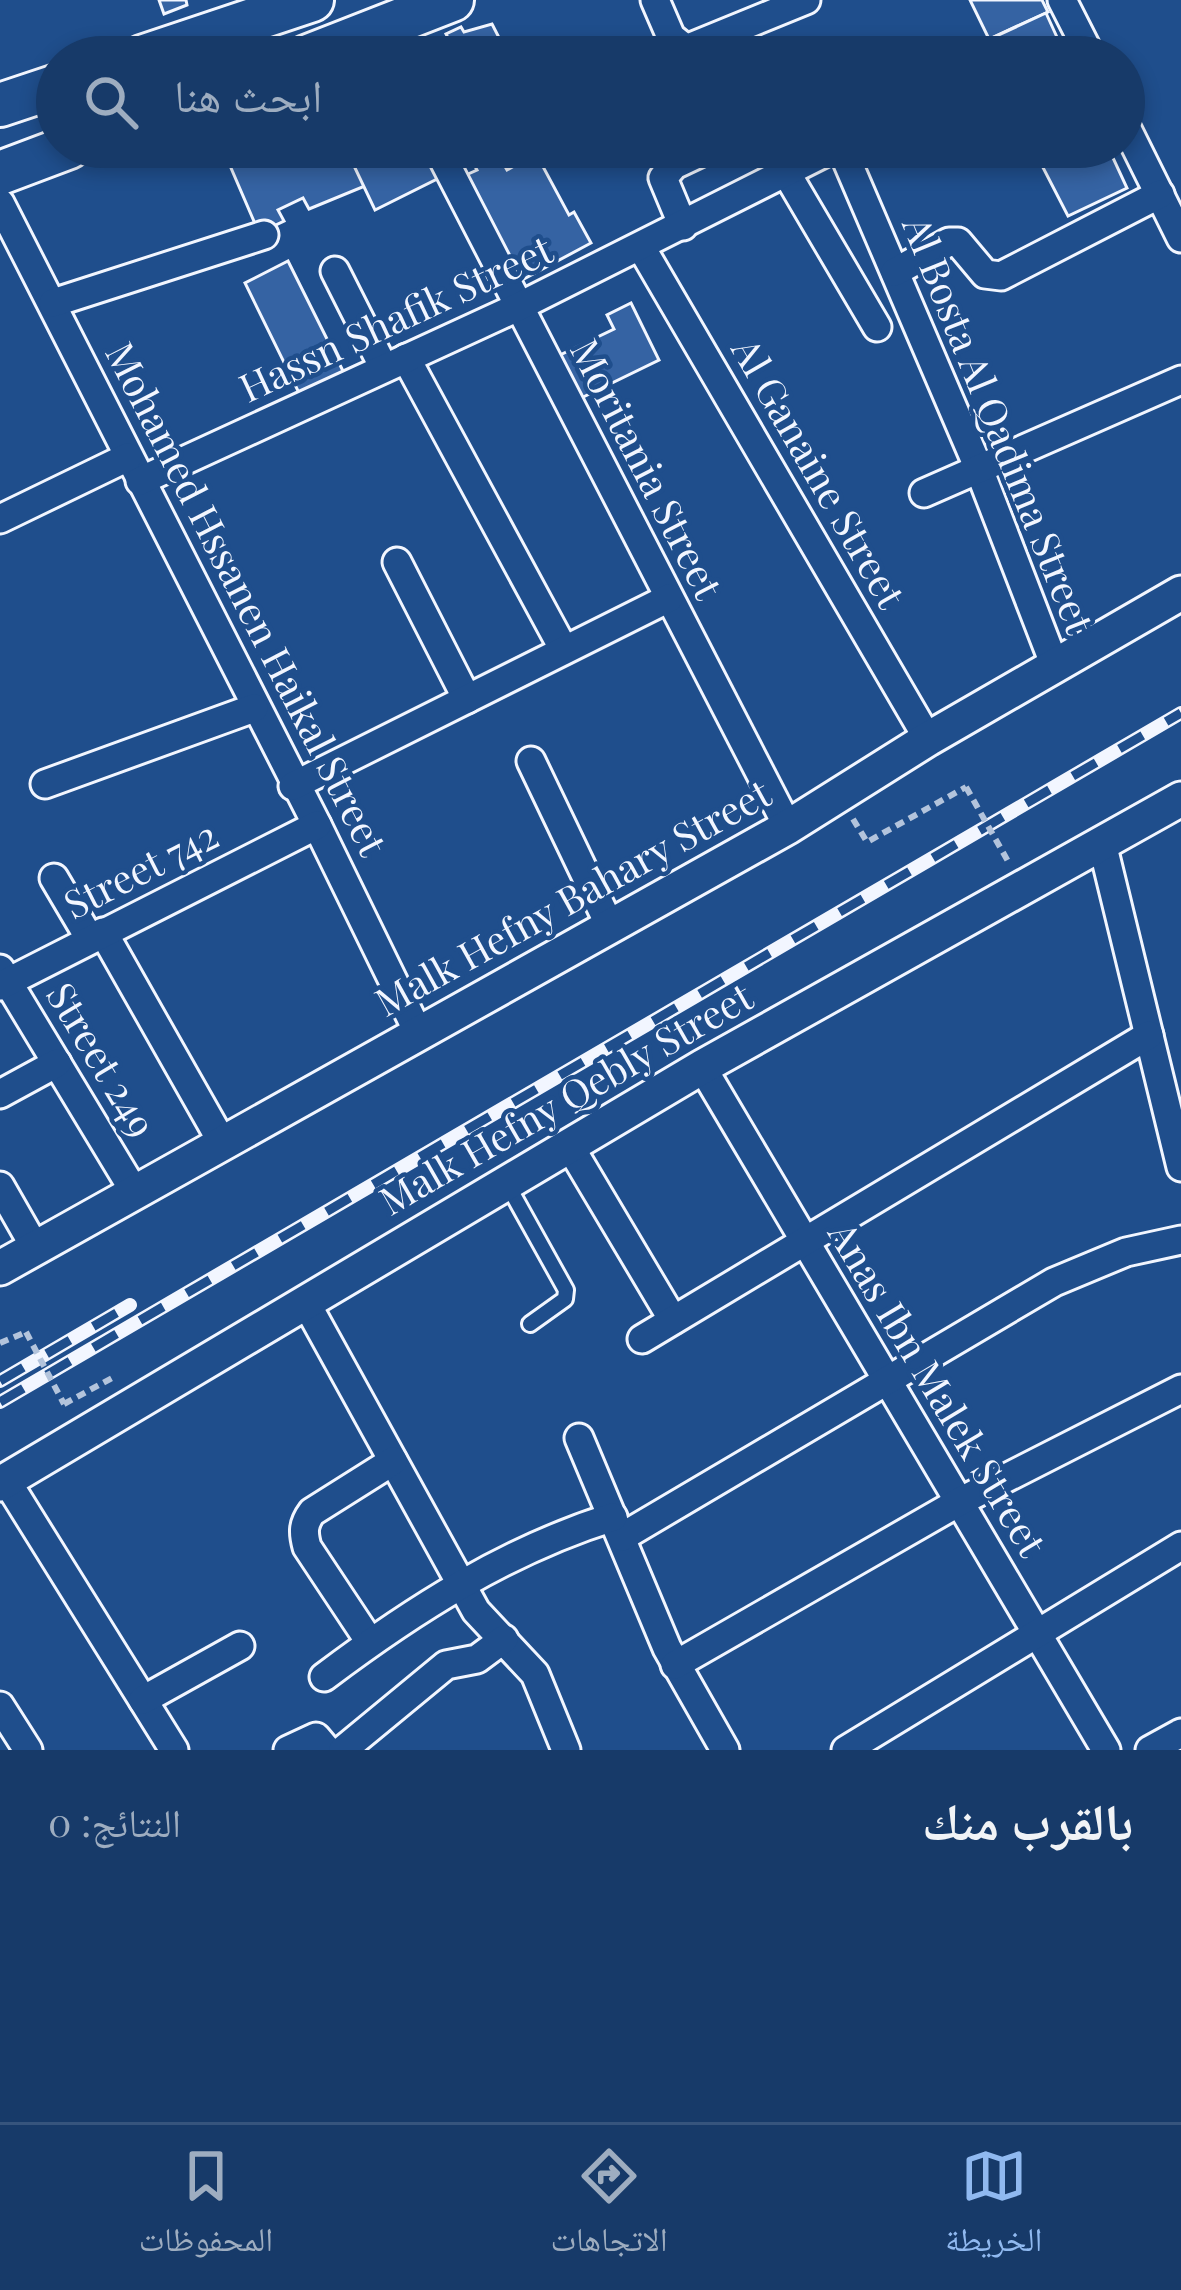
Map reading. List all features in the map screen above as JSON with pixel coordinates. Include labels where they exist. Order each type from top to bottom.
[{"type":"main road","points":[[205,36],[312,0]]},
{"type":"main road","points":[[396,36],[452,0]]},
{"type":"main road","points":[[0,105],[36,93]]},
{"type":"main road","points":[[0,173],[36,159]]},
{"type":"street","points":[[655,0],[671,36]]},
{"type":"street","points":[[718,36],[806,0]]},
{"type":"street","points":[[1062,0],[1080,36]]},
{"type":"street","points":[[1145,159],[1168,199],[1181,238]]},
{"type":"street","name":"Moritania Street","points":[[448,168],[788,827]]},
{"type":"street","points":[[671,168],[663,178],[683,226]]},
{"type":"street","name":"Hassn Shafik Street","points":[[0,519],[395,363],[799,168]]},
{"type":"street","name":"Al Bosta Al Qadima Street","points":[[848,168],[979,469],[1055,666]]},
{"type":"street","points":[[787,174],[878,327]]},
{"type":"street","points":[[895,272],[949,242],[958,242],[985,274],[1001,276],[1168,199]]},
{"type":"street","name":"Mohamed Hssanen Haikal Street","points":[[0,203],[418,1033]]},
{"type":"street","points":[[53,303],[264,235]]},
{"type":"street","name":"Al Ganaine Street","points":[[641,247],[928,739]]},
{"type":"street","points":[[335,271],[395,363],[564,650]]},
{"type":"street","points":[[924,493],[1181,380]]},
{"type":"street","points":[[397,562],[467,698]]},
{"type":"street","name":"Malk Hefny Bahary Street","points":[[0,1268],[788,827],[928,739],[1181,592]]},
{"type":"street","points":[[293,785],[669,598]]},
{"type":"street","points":[[45,784],[254,708]]},
{"type":"street","points":[[531,761],[610,926]]},
{"type":"street","name":"Malk Hefny Qebly Street","points":[[3,1482],[703,1067],[1181,799]]},
{"type":"street","name":"Street 742","points":[[3,979],[317,825]]},
{"type":"street","points":[[1102,843],[1149,1035],[1169,1061],[1181,1166]]},
{"type":"street","points":[[54,878],[96,936],[222,1142]]},
{"type":"street","name":"Street 249","points":[[3,979],[134,1191]]},
{"type":"street","points":[[642,1339],[1149,1035]]},
{"type":"street","points":[[0,1094],[57,1063]]},
{"type":"street","name":"Anas Ibn Malek Street","points":[[703,1067],[1106,1750]]},
{"type":"street","points":[[569,1145],[673,1320]]},
{"type":"street","points":[[0,1186],[36,1249]]},
{"type":"street","points":[[324,1677],[461,1584],[545,1541],[618,1527],[887,1381],[1071,1274],[1126,1252],[1181,1240]]},
{"type":"street","points":[[305,1301],[476,1611],[535,1674],[566,1750]]},
{"type":"street","points":[[675,1665],[959,1502],[1181,1389]]},
{"type":"street","points":[[579,1438],[675,1665],[724,1750]]},
{"type":"street","points":[[370,1642],[303,1534],[312,1512],[393,1461]]},
{"type":"street","points":[[3,1482],[174,1750]]},
{"type":"street","points":[[846,1750],[1181,1546]]},
{"type":"street","points":[[343,1750],[446,1665],[477,1659],[504,1639]]},
{"type":"street","points":[[143,1700],[240,1646]]},
{"type":"street","points":[[0,1706],[28,1750]]},
{"type":"street","points":[[1150,1750],[1181,1732]]},
{"type":"street","points":[[288,1750],[312,1738],[320,1739],[327,1750]]},
{"type":"lane","points":[[506,1182],[566,1290],[559,1305],[530,1324]]},
{"type":"path","points":[[867,842],[966,787],[1009,862]]},
{"type":"path","points":[[0,1343],[26,1332],[64,1404]]},
{"type":"building","points":[[159,0],[186,0],[187,5],[164,14]]},
{"type":"building","points":[[970,0],[1042,0],[1048,12],[988,36]]},
{"type":"building","points":[[1046,13],[1056,36],[996,36]]},
{"type":"building","points":[[492,24],[498,36],[446,34],[461,27],[464,32]]},
{"type":"building","points":[[231,168],[356,168],[365,186],[309,209],[303,198],[278,210],[284,221],[259,233]]},
{"type":"building","points":[[355,168],[439,168],[443,176],[375,210]]},
{"type":"building","points":[[544,168],[569,215],[574,212],[591,243],[522,280],[466,175],[477,170]]},
{"type":"building","points":[[1043,168],[1118,168],[1127,188],[1068,216]]},
{"type":"building","points":[[288,261],[347,379],[300,395],[245,283]]},
{"type":"building","points":[[631,303],[659,360],[577,400],[556,357],[614,329],[607,315]]},
{"type":"railway","points":[[0,1402],[1181,713]]},
{"type":"railway","points":[[0,1381],[130,1305]]}]
